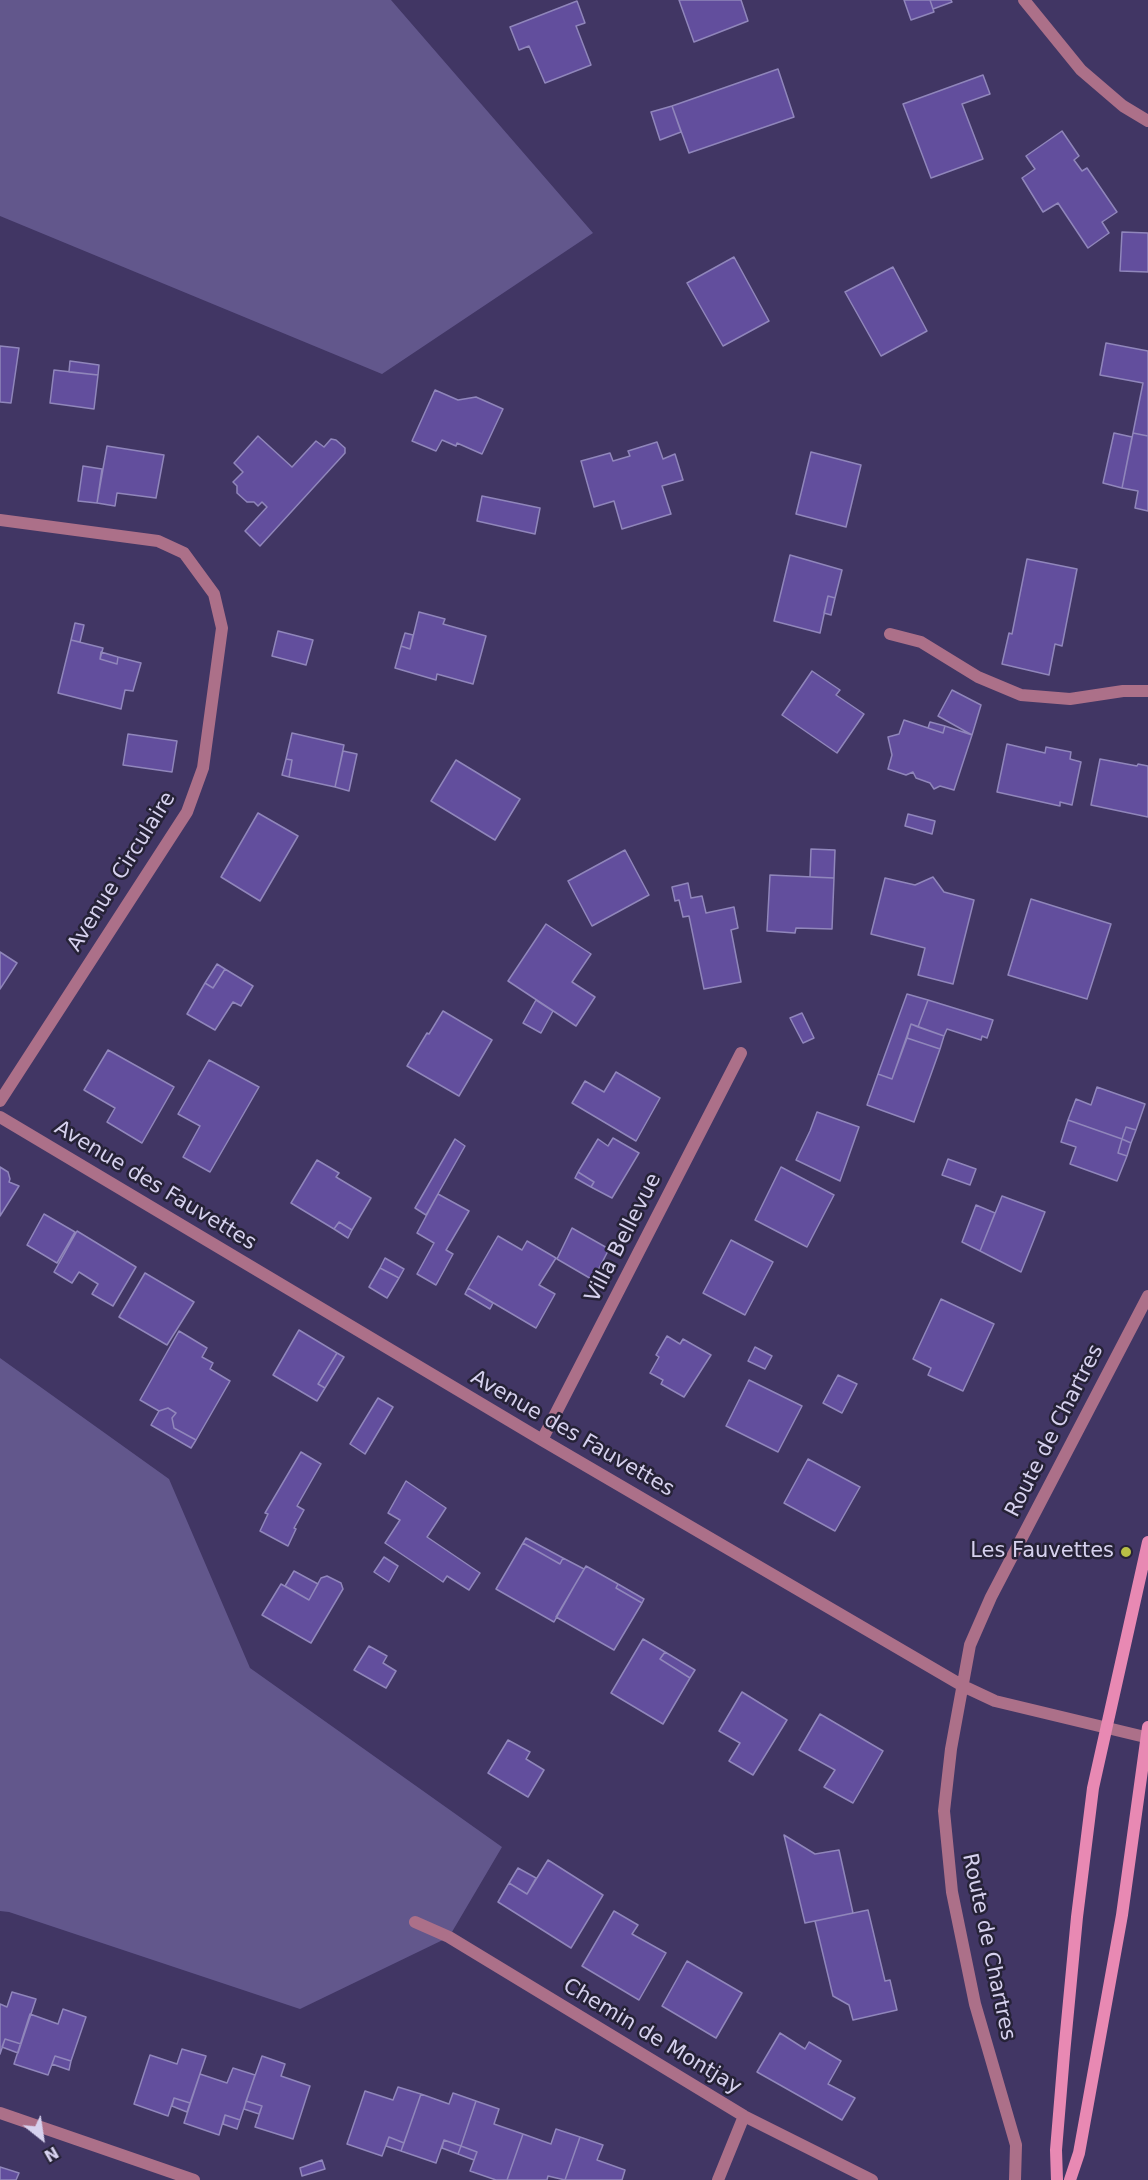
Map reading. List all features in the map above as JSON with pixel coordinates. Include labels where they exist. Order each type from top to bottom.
[{"type":"main road","points":[[1057,2180],[1056,2150],[1077,1917],[1093,1788],[1148,1542]]},
{"type":"main road","points":[[1070,2180],[1079,2153],[1122,1914],[1147,1732]]},
{"type":"street","points":[[1024,0],[1081,70],[1123,106],[1148,121]]},
{"type":"street","name":"Avenue Circulaire","points":[[0,520],[159,541],[184,553],[214,594],[222,628],[202,768],[187,812],[0,1101]]},
{"type":"street","points":[[890,634],[921,642],[978,678],[1021,695],[1070,699],[1123,691],[1148,691]]},
{"type":"street","name":"Villa Bellevue","points":[[542,1440],[741,1053]]},
{"type":"street","name":"Avenue des Fauvettes","points":[[0,1117],[542,1440],[963,1686],[995,1701],[1105,1727],[1147,1732]]},
{"type":"street","name":"Route de Chartres","points":[[1015,2180],[1016,2145],[975,2004],[952,1892],[944,1811],[951,1749],[970,1645],[991,1598],[1148,1296]]},
{"type":"street","name":"Chemin de Montjay","points":[[415,1922],[449,1937],[744,2116],[872,2180]]},
{"type":"street","points":[[0,2113],[194,2180]]},
{"type":"street","points":[[718,2180],[744,2116]]},
{"type":"shaded area","points":[[0,0],[391,0],[593,233],[382,374],[0,216]]},
{"type":"shaded area","points":[[0,1358],[169,1479],[250,1668],[502,1847],[449,1937],[300,2009],[9,1912],[0,1911]]},
{"type":"building","points":[[679,0],[741,0],[748,21],[694,42]]},
{"type":"building","points":[[904,0],[930,0],[934,12],[911,20]]},
{"type":"building","points":[[930,0],[951,0],[952,2],[933,9]]},
{"type":"building","points":[[577,1],[585,23],[576,26],[591,65],[545,83],[529,46],[519,50],[510,27]]},
{"type":"building","points":[[778,69],[794,117],[689,153],[672,106]]},
{"type":"building","points":[[983,75],[990,94],[962,104],[983,159],[931,178],[903,104]]},
{"type":"building","points":[[672,106],[681,132],[660,140],[651,112]]},
{"type":"building","points":[[1062,131],[1079,156],[1074,160],[1082,171],[1087,168],[1117,212],[1102,222],[1109,233],[1088,248],[1058,203],[1043,212],[1022,178],[1035,169],[1026,156]]},
{"type":"building","points":[[1122,232],[1148,233],[1148,272],[1120,271]]},
{"type":"building","points":[[734,257],[769,321],[723,346],[687,283]]},
{"type":"building","points":[[893,267],[927,331],[881,356],[845,292]]},
{"type":"building","points":[[1106,343],[1148,351],[1148,436],[1133,433],[1143,383],[1100,375]]},
{"type":"building","points":[[0,346],[19,348],[11,403],[0,402]]},
{"type":"building","points":[[70,361],[99,365],[98,375],[69,372]]},
{"type":"building","points":[[54,370],[98,375],[94,409],[50,403]]},
{"type":"building","points":[[435,390],[458,400],[476,397],[503,409],[482,454],[457,443],[456,446],[442,440],[436,451],[412,441]]},
{"type":"building","points":[[1114,433],[1132,437],[1122,488],[1103,483]]},
{"type":"building","points":[[1133,433],[1148,436],[1148,511],[1135,508],[1138,491],[1122,488]]},
{"type":"building","points":[[258,436],[292,467],[316,441],[324,447],[331,439],[336,440],[345,448],[345,453],[260,546],[245,531],[267,507],[262,502],[258,506],[254,502],[247,502],[237,493],[237,486],[233,482],[243,472],[234,463]]},
{"type":"building","points":[[657,442],[663,459],[675,454],[683,480],[662,486],[671,514],[622,529],[614,501],[594,507],[581,461],[610,453],[613,461],[630,456],[628,451]]},
{"type":"building","points":[[107,446],[164,455],[156,498],[117,493],[115,506],[97,503]]},
{"type":"building","points":[[811,452],[861,465],[846,527],[796,514]]},
{"type":"building","points":[[83,466],[102,469],[97,503],[78,501]]},
{"type":"building","points":[[482,496],[540,508],[535,534],[477,521]]},
{"type":"building","points":[[790,555],[842,570],[835,598],[828,596],[820,633],[774,621]]},
{"type":"building","points":[[1027,559],[1077,569],[1062,646],[1055,644],[1049,675],[1002,664],[1009,633],[1012,634]]},
{"type":"building","points":[[828,596],[835,598],[831,615],[824,613]]},
{"type":"building","points":[[419,612],[445,619],[443,624],[486,636],[473,684],[437,674],[436,680],[395,668],[401,646],[410,649]]},
{"type":"building","points":[[75,623],[84,625],[80,642],[71,640]]},
{"type":"building","points":[[278,631],[313,640],[306,665],[272,656]]},
{"type":"building","points":[[405,633],[413,635],[410,649],[401,646]]},
{"type":"building","points":[[71,640],[103,648],[100,659],[117,664],[118,657],[141,663],[133,691],[125,690],[121,709],[58,693]]},
{"type":"building","points":[[101,652],[118,657],[117,664],[100,659]]},
{"type":"building","points":[[812,671],[840,690],[836,695],[864,714],[837,753],[782,715]]},
{"type":"building","points":[[952,690],[981,705],[972,735],[938,716]]},
{"type":"building","points":[[904,720],[943,733],[945,726],[972,735],[954,790],[940,786],[934,789],[930,783],[916,778],[913,772],[906,775],[888,769],[892,755],[888,737],[899,734]]},
{"type":"building","points":[[930,722],[945,726],[943,733],[928,728]]},
{"type":"building","points":[[292,733],[344,745],[335,787],[289,777],[292,760],[286,759]]},
{"type":"building","points":[[128,734],[177,741],[172,772],[123,765]]},
{"type":"building","points":[[1007,744],[1045,753],[1046,747],[1071,752],[1070,759],[1081,762],[1072,805],[1060,802],[1060,806],[997,792]]},
{"type":"building","points":[[343,751],[357,754],[349,791],[335,787]]},
{"type":"building","points":[[286,759],[292,760],[289,777],[282,775]]},
{"type":"building","points":[[1100,759],[1148,766],[1148,817],[1091,805]]},
{"type":"building","points":[[456,760],[520,799],[495,840],[431,801]]},
{"type":"building","points":[[258,813],[298,836],[260,901],[221,877]]},
{"type":"building","points":[[908,814],[935,821],[932,834],[905,826]]},
{"type":"building","points":[[811,849],[835,850],[834,878],[810,877]]},
{"type":"building","points":[[625,850],[649,895],[592,926],[568,881]]},
{"type":"building","points":[[770,875],[834,878],[832,929],[796,928],[795,933],[767,931]]},
{"type":"building","points":[[933,877],[944,892],[974,900],[953,984],[918,975],[925,948],[871,934],[885,878],[915,885]]},
{"type":"building","points":[[688,883],[691,898],[702,896],[706,913],[734,907],[738,928],[731,930],[741,982],[704,989],[689,916],[683,917],[679,900],[675,901],[672,887]]},
{"type":"building","points":[[1031,899],[1111,924],[1087,999],[1008,975]]},
{"type":"building","points":[[546,924],[591,954],[572,982],[595,997],[576,1026],[508,981]]},
{"type":"building","points":[[0,952],[17,963],[0,989]]},
{"type":"building","points":[[217,964],[225,969],[213,988],[205,983]]},
{"type":"building","points":[[225,969],[253,986],[241,1006],[233,1002],[215,1030],[187,1014],[205,983],[213,988]]},
{"type":"building","points":[[907,994],[928,1000],[918,1027],[911,1024],[892,1079],[878,1074]]},
{"type":"building","points":[[536,1000],[553,1011],[541,1033],[523,1023]]},
{"type":"building","points":[[928,1000],[993,1020],[987,1038],[982,1036],[981,1040],[947,1029],[944,1036],[918,1027]]},
{"type":"building","points":[[443,1011],[492,1040],[459,1096],[407,1066]]},
{"type":"building","points":[[802,1013],[814,1038],[803,1043],[790,1018]]},
{"type":"building","points":[[911,1024],[944,1036],[940,1049],[907,1038]]},
{"type":"building","points":[[907,1038],[940,1049],[914,1122],[867,1105],[878,1074],[892,1079]]},
{"type":"building","points":[[108,1050],[174,1087],[142,1143],[107,1122],[115,1108],[84,1090]]},
{"type":"building","points":[[209,1060],[259,1087],[210,1172],[183,1157],[200,1126],[178,1114]]},
{"type":"building","points":[[616,1072],[660,1098],[636,1141],[572,1103],[585,1081],[604,1092]]},
{"type":"building","points":[[1097,1087],[1145,1104],[1136,1130],[1126,1127],[1122,1139],[1068,1120],[1076,1099],[1091,1105]]},
{"type":"building","points":[[817,1112],[859,1127],[840,1181],[796,1160]]},
{"type":"building","points":[[1068,1120],[1122,1139],[1118,1153],[1127,1156],[1117,1181],[1070,1164],[1076,1147],[1061,1142]]},
{"type":"building","points":[[1126,1127],[1136,1130],[1131,1143],[1122,1139]]},
{"type":"building","points":[[613,1138],[639,1153],[612,1198],[591,1187],[594,1182],[578,1172],[598,1139],[608,1146]]},
{"type":"building","points":[[455,1139],[465,1146],[426,1215],[415,1208]]},
{"type":"building","points":[[1122,1139],[1131,1143],[1127,1156],[1118,1153]]},
{"type":"building","points":[[948,1159],[976,1169],[970,1185],[942,1175]]},
{"type":"building","points":[[317,1160],[339,1173],[336,1177],[371,1198],[352,1230],[339,1222],[334,1229],[291,1203]]},
{"type":"building","points":[[0,1167],[8,1172],[9,1182],[19,1186],[0,1216]]},
{"type":"building","points":[[781,1167],[834,1195],[807,1247],[755,1220]]},
{"type":"building","points":[[578,1172],[594,1182],[591,1187],[575,1178]]},
{"type":"building","points":[[438,1194],[469,1211],[446,1250],[453,1254],[436,1285],[417,1274],[434,1243],[417,1233]]},
{"type":"building","points":[[1002,1196],[1045,1212],[1021,1272],[980,1251]]},
{"type":"building","points":[[976,1205],[995,1213],[980,1251],[962,1242]]},
{"type":"building","points":[[44,1214],[75,1232],[57,1263],[27,1245]]},
{"type":"building","points":[[339,1222],[352,1230],[348,1238],[334,1229]]},
{"type":"building","points":[[572,1228],[609,1249],[593,1280],[557,1259]]},
{"type":"building","points":[[77,1231],[136,1267],[113,1306],[92,1294],[98,1284],[79,1272],[72,1283],[54,1272]]},
{"type":"building","points":[[498,1236],[522,1250],[527,1241],[556,1258],[539,1285],[555,1294],[536,1328],[468,1288]]},
{"type":"building","points":[[731,1240],[773,1262],[745,1315],[703,1293]]},
{"type":"building","points":[[385,1258],[404,1269],[399,1278],[380,1268]]},
{"type":"building","points":[[380,1268],[399,1278],[387,1298],[369,1287]]},
{"type":"building","points":[[145,1273],[194,1302],[167,1345],[119,1317]]},
{"type":"building","points":[[468,1288],[493,1303],[490,1309],[465,1294]]},
{"type":"building","points":[[941,1299],[994,1324],[963,1391],[928,1375],[931,1368],[913,1359]]},
{"type":"building","points":[[299,1330],[337,1353],[318,1384],[325,1388],[317,1401],[273,1375]]},
{"type":"building","points":[[179,1331],[207,1348],[202,1357],[213,1363],[210,1369],[230,1381],[196,1440],[174,1428],[172,1418],[176,1413],[168,1408],[159,1411],[140,1400]]},
{"type":"building","points":[[667,1336],[680,1344],[683,1339],[711,1355],[684,1397],[661,1384],[663,1380],[650,1373],[659,1357],[656,1355]]},
{"type":"building","points":[[755,1347],[772,1356],[765,1369],[748,1361]]},
{"type":"building","points":[[337,1353],[344,1357],[325,1388],[318,1384]]},
{"type":"building","points":[[838,1375],[857,1384],[842,1413],[823,1403]]},
{"type":"building","points":[[749,1380],[802,1406],[778,1452],[726,1426]]},
{"type":"building","points":[[378,1398],[393,1407],[365,1454],[350,1444]]},
{"type":"building","points":[[168,1408],[176,1413],[172,1418],[174,1428],[196,1440],[191,1448],[151,1425],[159,1411]]},
{"type":"building","points":[[301,1452],[321,1464],[297,1506],[304,1510],[294,1528],[296,1529],[288,1546],[260,1531],[268,1514],[265,1513]]},
{"type":"building","points":[[808,1459],[860,1487],[835,1531],[784,1503]]},
{"type":"building","points":[[406,1481],[446,1508],[427,1537],[480,1573],[469,1590],[447,1576],[443,1582],[385,1543],[400,1520],[388,1513]]},
{"type":"building","points":[[526,1538],[563,1558],[560,1564],[523,1543]]},
{"type":"building","points":[[523,1543],[560,1564],[563,1558],[584,1569],[554,1622],[496,1589]]},
{"type":"building","points":[[384,1557],[398,1566],[389,1582],[374,1572]]},
{"type":"building","points":[[586,1566],[618,1584],[616,1588],[642,1603],[614,1650],[556,1617]]},
{"type":"building","points":[[294,1571],[318,1584],[309,1600],[285,1586]]},
{"type":"building","points":[[327,1576],[341,1583],[343,1589],[311,1643],[262,1615],[281,1584],[309,1600],[321,1578]]},
{"type":"building","points":[[618,1584],[644,1599],[642,1603],[616,1588]]},
{"type":"building","points":[[643,1639],[665,1652],[660,1659],[690,1678],[663,1724],[611,1693]]},
{"type":"building","points":[[369,1646],[387,1656],[383,1663],[396,1671],[386,1688],[354,1670]]},
{"type":"building","points":[[665,1652],[695,1670],[690,1678],[660,1659]]},
{"type":"building","points":[[742,1692],[787,1720],[753,1775],[729,1761],[740,1743],[719,1731]]},
{"type":"building","points":[[820,1714],[883,1751],[853,1803],[824,1787],[835,1770],[799,1750]]},
{"type":"building","points":[[508,1740],[530,1752],[526,1759],[544,1770],[528,1797],[488,1773]]},
{"type":"building","points":[[784,1835],[815,1854],[839,1850],[853,1913],[805,1923]]},
{"type":"building","points":[[548,1860],[603,1895],[571,1948],[498,1902],[509,1883],[527,1894]]},
{"type":"building","points":[[518,1868],[536,1878],[527,1894],[509,1883]]},
{"type":"building","points":[[868,1910],[885,1981],[890,1980],[897,2010],[853,2020],[849,2005],[833,1996],[815,1921]]},
{"type":"building","points":[[614,1911],[638,1925],[632,1934],[666,1953],[639,2000],[582,1966]]},
{"type":"building","points":[[687,1961],[742,1993],[716,2038],[662,2006]]},
{"type":"building","points":[[12,1992],[36,1999],[21,2044],[5,2039],[0,2054],[0,2004],[7,2007]]},
{"type":"building","points":[[63,2009],[86,2017],[71,2061],[55,2056],[48,2075],[14,2064],[30,2014],[58,2024]]},
{"type":"building","points":[[780,2033],[805,2049],[809,2042],[841,2061],[828,2084],[855,2098],[842,2120],[757,2072]]},
{"type":"building","points":[[5,2039],[21,2044],[18,2053],[2,2047]]},
{"type":"building","points":[[182,2049],[206,2056],[190,2103],[174,2098],[168,2116],[134,2104],[150,2055],[177,2064]]},
{"type":"building","points":[[55,2056],[71,2061],[69,2070],[52,2064]]},
{"type":"building","points":[[262,2056],[285,2064],[281,2076],[310,2086],[293,2139],[255,2127],[262,2106],[246,2101]]},
{"type":"building","points":[[233,2068],[255,2075],[240,2120],[225,2115],[219,2135],[184,2123],[200,2074],[227,2083]]},
{"type":"building","points":[[398,2087],[421,2094],[404,2143],[389,2137],[382,2156],[347,2144],[365,2091],[393,2100]]},
{"type":"building","points":[[453,2093],[476,2101],[461,2146],[444,2140],[436,2163],[401,2151],[421,2094],[449,2104]]},
{"type":"building","points":[[174,2098],[190,2103],[187,2112],[172,2106]]},
{"type":"building","points":[[246,2101],[262,2106],[259,2114],[244,2109]]},
{"type":"building","points":[[476,2101],[499,2109],[494,2124],[523,2134],[507,2180],[496,2180],[470,2171],[477,2152],[461,2146]]},
{"type":"building","points":[[225,2115],[240,2120],[237,2129],[223,2124]]},
{"type":"building","points":[[556,2129],[580,2137],[565,2180],[548,2176],[547,2180],[507,2180],[523,2134],[551,2144]]},
{"type":"building","points":[[389,2137],[404,2143],[401,2151],[386,2146]]},
{"type":"building","points":[[580,2137],[603,2145],[597,2160],[625,2170],[622,2180],[565,2180]]},
{"type":"building","points":[[444,2140],[461,2146],[458,2154],[442,2148]]},
{"type":"building","points":[[461,2146],[477,2152],[474,2160],[458,2154]]},
{"type":"building","points":[[322,2160],[325,2169],[302,2176],[300,2168]]},
{"type":"building","points":[[0,2167],[19,2173],[16,2180],[0,2180]]},
{"type":"place","name":"Les Fauvettes","points":[[1126,1552]]}]
